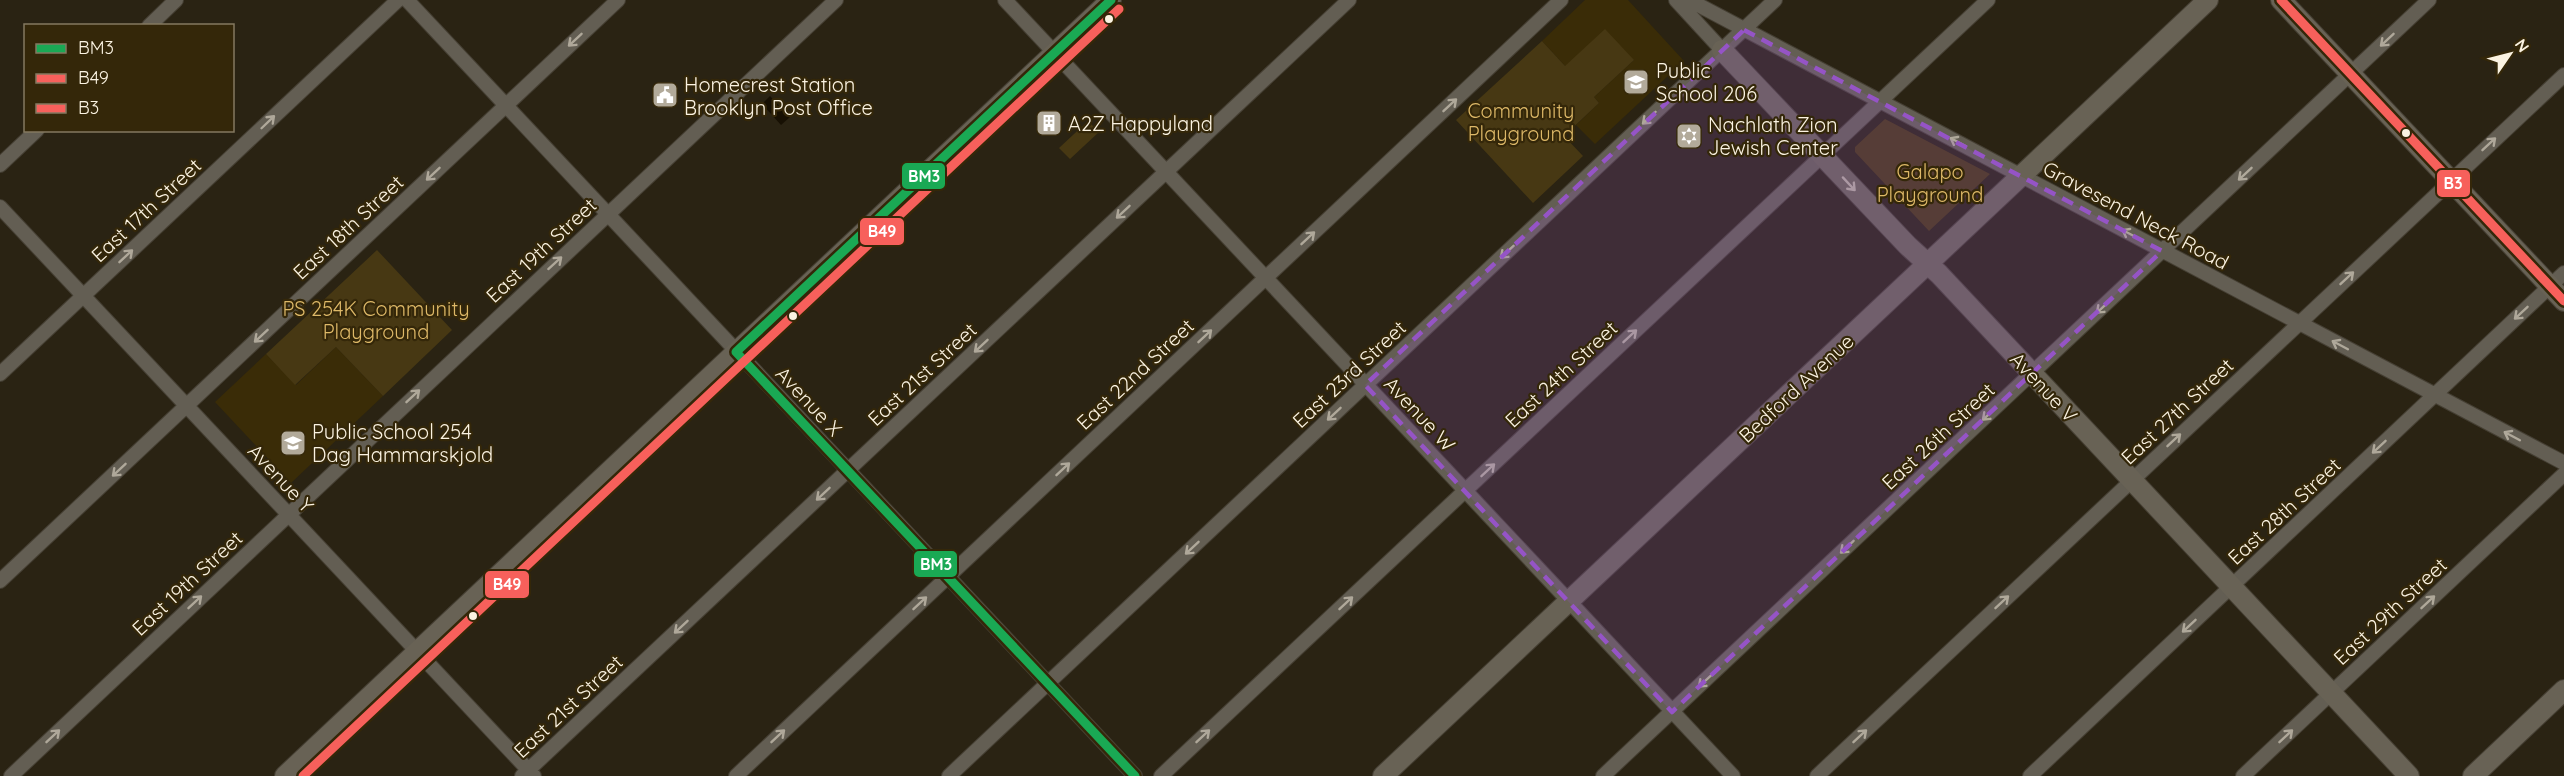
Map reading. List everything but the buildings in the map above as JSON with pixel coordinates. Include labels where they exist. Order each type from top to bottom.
[{"type":"main road","points":[[285,776],[1111,0]]},
{"type":"main road","name":"Bedford Avenue","points":[[1383,776],[2208,0]]},
{"type":"main road","points":[[2281,0],[2450,181],[2557,280],[2564,301]]},
{"type":"main road","name":"Avenue V","points":[[1722,50],[1908,246],[1928,263],[2409,776]]},
{"type":"main road","points":[[2473,776],[2564,690]]},
{"type":"street","points":[[151,24],[176,0]]},
{"type":"street","name":"East 17th Street","points":[[0,374],[398,0]]},
{"type":"street","name":"Avenue X","points":[[407,0],[1135,776]]},
{"type":"street","name":"East 18th Street","points":[[0,582],[618,0]]},
{"type":"street","name":"East 19th Street","points":[[10,776],[836,0]]},
{"type":"street","name":"Avenue W","points":[[1005,0],[1733,776]]},
{"type":"street","name":"East 21st Street","points":[[528,774],[1349,0]]},
{"type":"street","name":"East 22nd Street","points":[[736,776],[1561,0]]},
{"type":"street","name":"Avenue V","points":[[1676,0],[1722,50]]},
{"type":"street","name":"Gravesend Neck Road","points":[[1689,0],[2564,463]]},
{"type":"street","name":"East 23rd Street","points":[[949,776],[1775,0]]},
{"type":"street","name":"East 24th Street","points":[[1161,776],[1988,0]]},
{"type":"street","name":"East 26th Street","points":[[1603,776],[2429,0]]},
{"type":"street","name":"East 27th Street","points":[[1817,776],[2564,75]]},
{"type":"street","points":[[0,165],[35,132]]},
{"type":"street","name":"Avenue Y","points":[[0,207],[417,652],[528,774]]},
{"type":"street","name":"East 28th Street","points":[[2030,776],[2557,280]]},
{"type":"street","name":"East 29th Street","points":[[2243,776],[2564,474]]},
{"type":"highlighted area","points":[[1744,30],[2162,251],[1672,712],[1365,385]]},
{"type":"shaded area","name":"Public School 206","points":[[1585,0],[1628,0],[1684,61],[1595,144],[1576,125],[1599,103],[1594,97],[1634,60],[1565,66],[1542,41]]},
{"type":"shaded area","points":[[770,96],[790,117],[781,125],[762,104]]},
{"type":"shaded area","name":"Public School 254 Dag Hammarskjold","points":[[336,347],[383,396],[291,483],[215,402],[266,354],[296,385]]},
{"type":"green space","name":"Community Playground","points":[[1605,29],[1634,60],[1594,97],[1599,103],[1564,136],[1583,156],[1533,203],[1456,120],[1542,41],[1565,66]]},
{"type":"green space","name":"Galapo Playground","points":[[1885,119],[1990,174],[1929,231],[1855,152],[1855,147]]},
{"type":"green space","points":[[1088,121],[1099,132],[1070,159],[1059,148]]},
{"type":"green space","name":"PS 254K Community Playground","points":[[377,250],[452,330],[383,396],[336,347],[295,385],[266,354]]},
{"type":"transit line","name":"BM3","points":[[736,352],[1111,0]]},
{"type":"transit line","name":"B3","points":[[2281,0],[2564,301]]},
{"type":"transit line","name":"B49","points":[[303,776],[1119,9]]},
{"type":"transit line","name":"BM3","points":[[736,352],[1135,776]]},
{"type":"place","name":"Public School 206","points":[[1636,82]]},
{"type":"place","name":"Homecrest Station Brooklyn Post Office","points":[[665,95]]},
{"type":"place","name":"A2Z Happyland","points":[[1049,123]]},
{"type":"place","name":"Nachlath Zion Jewish Center","points":[[1689,136]]},
{"type":"place","name":"Public School 254 Dag Hammarskjold","points":[[293,443]]}]
